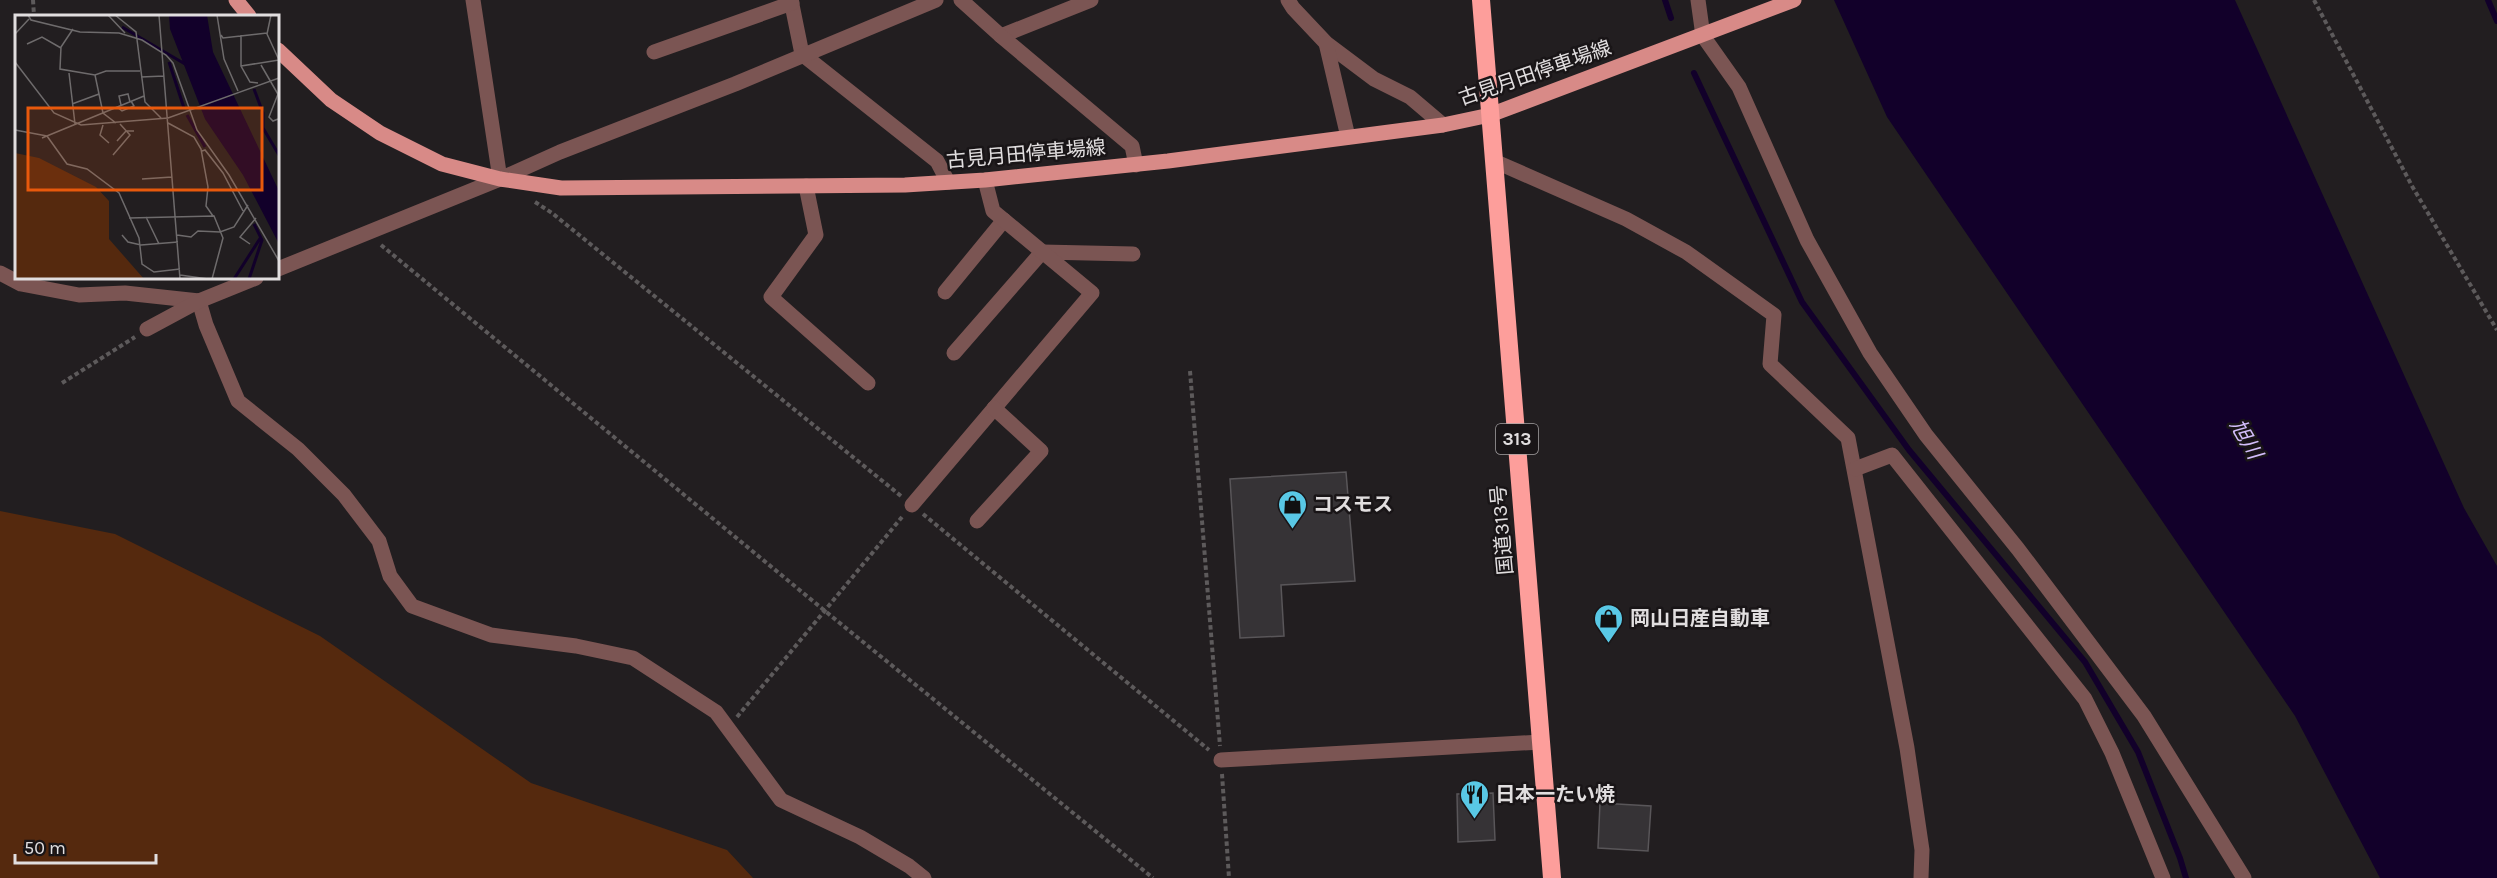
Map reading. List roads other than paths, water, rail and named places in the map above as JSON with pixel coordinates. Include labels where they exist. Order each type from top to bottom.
[{"type":"highway","name":"国道313号","points":[[1481,0],[1552,878]]},
{"type":"main road","points":[[236,0],[248,15]]},
{"type":"main road","name":"古見月田停車場線","points":[[279,51],[331,100],[380,133],[442,164],[500,179],[561,188],[905,185],[985,180],[1136,165],[1443,124],[1490,115],[1704,36],[1794,0]]},
{"type":"street","points":[[473,0],[500,179]]},
{"type":"street","points":[[279,269],[936,0]]},
{"type":"street","points":[[961,0],[1132,146],[1136,165]]},
{"type":"street","points":[[1001,36],[1091,0]]},
{"type":"street","points":[[1288,0],[1326,42],[1374,79],[1410,97],[1443,124]]},
{"type":"street","points":[[1698,0],[1704,36],[1739,87],[1807,240],[1870,353],[1926,435],[2018,549],[2144,716],[2244,878]]},
{"type":"street","points":[[654,52],[791,1],[802,54],[937,160],[948,182]]},
{"type":"street","points":[[1326,42],[1348,137]]},
{"type":"street","points":[[1494,161],[1626,219],[1686,252],[1774,315],[1770,364],[1848,438],[1907,748],[1922,850],[1921,878]]},
{"type":"street","points":[[912,505],[1092,293],[993,211],[985,180]]},
{"type":"street","points":[[806,186],[816,235],[771,297],[868,383]]},
{"type":"street","points":[[945,292],[1004,220]]},
{"type":"street","points":[[1042,252],[1133,254]]},
{"type":"street","points":[[954,353],[1042,252]]},
{"type":"street","points":[[0,273],[21,284],[79,295],[125,293],[199,301]]},
{"type":"street","points":[[147,329],[199,301],[254,279]]},
{"type":"street","points":[[199,301],[206,325],[238,401],[298,449],[344,495],[379,541],[390,576],[412,606],[491,635],[576,646],[633,657],[716,712],[781,800],[860,837],[924,878]]},
{"type":"street","points":[[977,521],[1041,451],[994,408]]},
{"type":"street","points":[[1855,469],[1892,455],[2085,699],[2112,753],[2163,878]]},
{"type":"street","points":[[1221,760],[1541,742]]},
{"type":"water","name":"旭川","points":[[1834,0],[2235,0],[2464,508],[2497,566],[2497,878],[2380,878],[2295,716],[1887,117]]},
{"type":"waterway","points":[[1665,0],[1671,18]]},
{"type":"waterway","points":[[2488,0],[2497,21]]},
{"type":"waterway","points":[[1694,73],[1802,302],[1909,450],[2085,662],[2138,752],[2186,878]]},
{"type":"place","name":"コスモス","points":[[1292,530]]},
{"type":"place","name":"岡山日産自動車","points":[[1609,644]]},
{"type":"place","name":"日本一たい焼","points":[[1474,820]]}]
